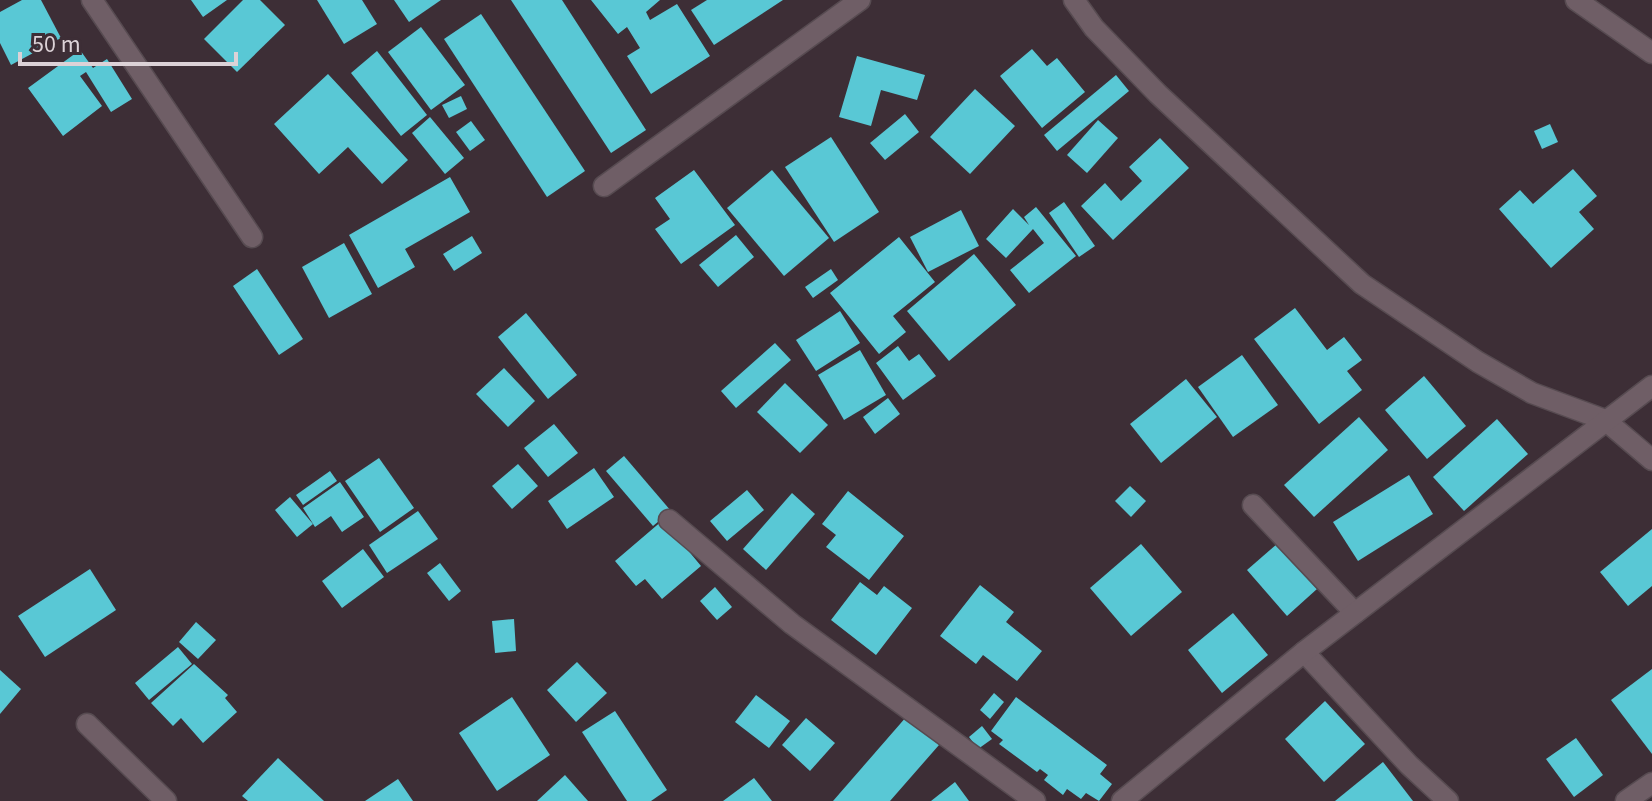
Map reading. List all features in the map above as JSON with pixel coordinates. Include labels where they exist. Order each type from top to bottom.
[{"type":"street","points":[[92,0],[252,237]]},
{"type":"street","points":[[604,186],[860,0]]},
{"type":"street","points":[[1074,0],[1094,28],[1158,94],[1362,284],[1478,362],[1532,393],[1605,420],[1652,460]]},
{"type":"street","points":[[1576,0],[1652,53]]},
{"type":"street","points":[[1122,801],[1304,652],[1652,386]]},
{"type":"street","points":[[1253,505],[1355,613]]},
{"type":"street","points":[[669,520],[792,624],[1035,801]]},
{"type":"street","points":[[1304,652],[1409,765],[1448,801]]},
{"type":"street","points":[[87,724],[166,801]]},
{"type":"street","points":[[1626,801],[1652,783]]},
{"type":"building","points":[[22,0],[41,0],[61,38],[11,65],[0,43],[0,12]]},
{"type":"building","points":[[191,0],[227,0],[203,17]]},
{"type":"building","points":[[243,0],[260,0],[285,25],[237,72],[204,39]]},
{"type":"building","points":[[317,0],[362,0],[377,24],[344,44]]},
{"type":"building","points":[[394,0],[441,0],[409,22]]},
{"type":"building","points":[[511,0],[562,0],[646,130],[611,153]]},
{"type":"building","points":[[591,0],[660,0],[646,12],[650,20],[677,4],[710,56],[651,94],[627,56],[640,48],[627,27],[618,34]]},
{"type":"building","points":[[707,0],[783,0],[714,45],[691,10]]},
{"type":"building","points":[[481,14],[585,171],[547,197],[444,39]]},
{"type":"building","points":[[421,27],[465,85],[431,110],[388,52]]},
{"type":"building","points":[[1032,49],[1047,66],[1057,58],[1085,92],[1042,128],[1000,76]]},
{"type":"building","points":[[80,50],[93,68],[107,59],[132,99],[111,112],[86,72],[80,76],[102,106],[63,136],[28,88]]},
{"type":"building","points":[[377,51],[427,115],[401,136],[351,73]]},
{"type":"building","points":[[857,56],[925,75],[917,100],[881,90],[871,126],[839,117]]},
{"type":"building","points":[[328,74],[408,160],[382,184],[348,147],[319,174],[274,124]]},
{"type":"building","points":[[1116,75],[1129,91],[1057,151],[1044,135]]},
{"type":"building","points":[[975,89],[1015,126],[970,174],[930,137]]},
{"type":"building","points":[[461,96],[467,109],[449,118],[442,105]]},
{"type":"building","points":[[905,114],[919,132],[885,160],[870,143]]},
{"type":"building","points":[[430,117],[464,158],[445,174],[412,133]]},
{"type":"building","points":[[1098,120],[1118,138],[1087,173],[1067,155]]},
{"type":"building","points":[[471,121],[485,140],[470,151],[456,132]]},
{"type":"building","points":[[1550,124],[1558,142],[1542,149],[1534,131]]},
{"type":"building","points":[[831,137],[879,212],[834,242],[785,167]]},
{"type":"building","points":[[1160,138],[1189,168],[1113,240],[1081,206],[1105,183],[1121,201],[1142,181],[1129,167]]},
{"type":"building","points":[[1573,169],[1597,196],[1579,212],[1594,229],[1551,268],[1499,209],[1520,190],[1533,204]]},
{"type":"building","points":[[694,170],[735,225],[681,264],[655,229],[670,219],[655,198]]},
{"type":"building","points":[[772,170],[829,238],[784,276],[727,208]]},
{"type":"building","points":[[450,177],[470,212],[405,249],[415,267],[378,288],[349,235]]},
{"type":"building","points":[[1064,202],[1095,246],[1079,257],[1049,213]]},
{"type":"building","points":[[1036,207],[1076,256],[1029,293],[1010,270],[1044,243],[1033,229],[1006,258],[986,239],[1013,209],[1029,225],[1024,217]]},
{"type":"building","points":[[961,210],[979,246],[928,272],[910,237]]},
{"type":"building","points":[[736,235],[754,257],[718,287],[699,265]]},
{"type":"building","points":[[472,236],[482,253],[454,271],[443,254]]},
{"type":"building","points":[[899,237],[935,282],[893,316],[906,332],[879,354],[830,293]]},
{"type":"building","points":[[344,243],[372,294],[329,318],[302,267]]},
{"type":"building","points":[[974,254],[1016,305],[949,361],[907,311]]},
{"type":"building","points":[[257,269],[303,339],[279,355],[233,286]]},
{"type":"building","points":[[831,269],[838,280],[813,298],[805,287]]},
{"type":"building","points":[[1295,308],[1327,350],[1344,337],[1362,360],[1347,371],[1362,390],[1319,424],[1254,339]]},
{"type":"building","points":[[840,311],[860,343],[816,371],[796,340]]},
{"type":"building","points":[[526,313],[577,375],[548,399],[498,337]]},
{"type":"building","points":[[775,343],[791,360],[736,408],[721,391]]},
{"type":"building","points":[[898,346],[909,361],[919,354],[936,376],[903,400],[876,363]]},
{"type":"building","points":[[860,350],[886,395],[844,420],[818,375]]},
{"type":"building","points":[[1242,355],[1278,405],[1233,437],[1198,387]]},
{"type":"building","points":[[504,368],[535,401],[508,427],[476,394]]},
{"type":"building","points":[[1424,376],[1466,426],[1427,459],[1385,410]]},
{"type":"building","points":[[1186,379],[1217,417],[1161,463],[1130,424]]},
{"type":"building","points":[[785,383],[828,425],[800,453],[757,412]]},
{"type":"building","points":[[888,398],[900,414],[875,434],[863,417]]},
{"type":"building","points":[[1359,417],[1388,450],[1314,517],[1284,485]]},
{"type":"building","points":[[1497,419],[1528,454],[1464,511],[1433,477]]},
{"type":"building","points":[[554,424],[578,453],[548,477],[524,448]]},
{"type":"building","points":[[624,456],[671,511],[653,526],[606,471]]},
{"type":"building","points":[[379,458],[414,508],[380,532],[345,481]]},
{"type":"building","points":[[518,464],[538,486],[512,509],[492,486]]},
{"type":"building","points":[[594,468],[614,497],[567,529],[548,501]]},
{"type":"building","points":[[330,471],[337,481],[303,505],[296,495]]},
{"type":"building","points":[[1409,475],[1433,514],[1358,561],[1333,522]]},
{"type":"building","points":[[340,482],[364,517],[342,532],[331,516],[315,527],[303,508]]},
{"type":"building","points":[[1130,486],[1146,501],[1131,517],[1115,501]]},
{"type":"building","points":[[747,490],[764,510],[727,541],[710,521]]},
{"type":"building","points":[[848,491],[904,536],[869,580],[826,547],[836,535],[822,524]]},
{"type":"building","points":[[792,493],[815,514],[766,570],[743,549]]},
{"type":"building","points":[[290,497],[313,524],[297,537],[275,510]]},
{"type":"building","points":[[418,511],[438,539],[387,573],[369,545]]},
{"type":"building","points":[[663,520],[701,566],[662,599],[645,579],[636,586],[615,561]]},
{"type":"building","points":[[1652,529],[1652,586],[1628,606],[1600,572]]},
{"type":"building","points":[[1141,544],[1182,592],[1131,636],[1090,588]]},
{"type":"building","points":[[1277,544],[1317,589],[1287,616],[1247,570]]},
{"type":"building","points":[[363,549],[384,577],[342,608],[322,581]]},
{"type":"building","points":[[440,563],[461,591],[449,601],[427,573]]},
{"type":"building","points":[[90,569],[116,610],[45,657],[18,616]]},
{"type":"building","points":[[860,582],[877,595],[884,586],[912,608],[876,655],[831,620]]},
{"type":"building","points":[[980,585],[1014,612],[1006,622],[1042,651],[1017,681],[983,655],[976,664],[940,636]]},
{"type":"building","points":[[715,587],[732,607],[717,620],[700,601]]},
{"type":"building","points":[[1233,613],[1268,655],[1222,693],[1188,650]]},
{"type":"building","points":[[514,619],[516,651],[495,653],[492,621]]},
{"type":"building","points":[[196,622],[216,640],[198,659],[179,642]]},
{"type":"building","points":[[178,647],[192,664],[149,700],[135,683]]},
{"type":"building","points":[[577,662],[607,693],[576,722],[547,690]]},
{"type":"building","points":[[194,664],[228,695],[225,698],[237,712],[203,743],[181,718],[173,726],[151,703]]},
{"type":"building","points":[[1652,669],[1652,754],[1611,700]]},
{"type":"building","points":[[0,670],[21,689],[0,714]]},
{"type":"building","points":[[994,693],[1004,702],[990,719],[980,710]]},
{"type":"building","points":[[756,695],[790,721],[769,748],[735,722]]},
{"type":"building","points":[[512,697],[550,755],[497,791],[459,733]]},
{"type":"building","points":[[1016,697],[1107,765],[1100,774],[1112,784],[1099,801],[1086,793],[1081,799],[1067,789],[1063,795],[1044,780],[1048,775],[1040,769],[1037,772],[999,744],[1003,740],[991,731]]},
{"type":"building","points":[[1325,701],[1365,744],[1324,782],[1285,739]]},
{"type":"building","points":[[615,711],[667,790],[651,801],[627,801],[582,732]]},
{"type":"building","points":[[907,716],[939,745],[890,801],[833,801]]},
{"type":"building","points":[[806,718],[835,743],[810,771],[782,745]]},
{"type":"building","points":[[982,726],[992,739],[978,749],[969,737]]},
{"type":"building","points":[[1576,738],[1603,775],[1574,797],[1546,759]]},
{"type":"building","points":[[278,758],[324,801],[248,801],[242,796]]},
{"type":"building","points":[[1383,762],[1413,801],[1335,801]]},
{"type":"building","points":[[565,775],[588,801],[537,801]]},
{"type":"building","points":[[754,778],[772,801],[723,801]]},
{"type":"building","points":[[398,779],[413,801],[365,801]]},
{"type":"building","points":[[955,782],[969,801],[931,801]]}]
